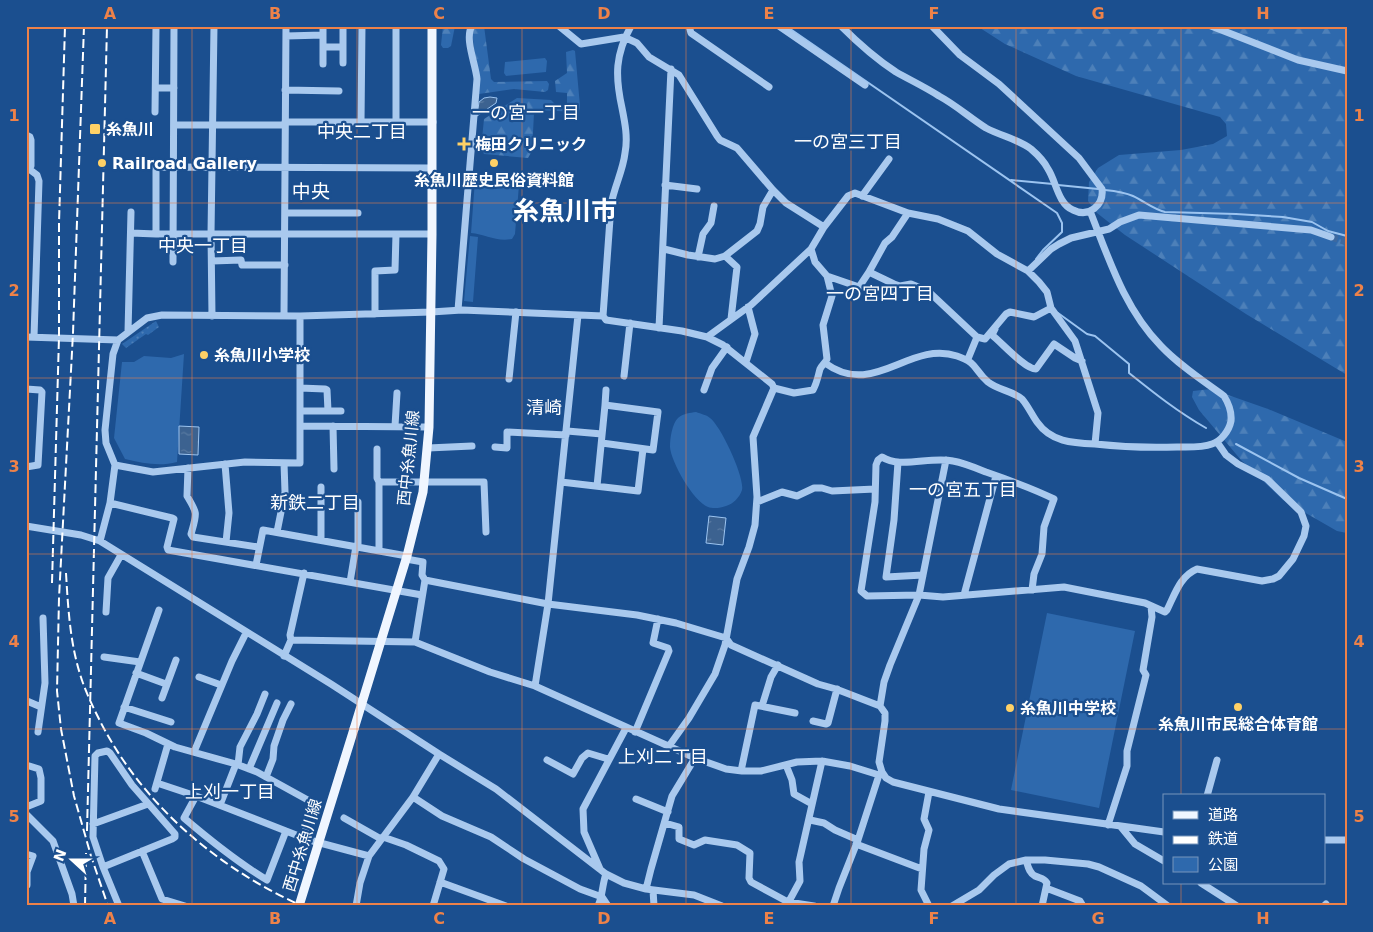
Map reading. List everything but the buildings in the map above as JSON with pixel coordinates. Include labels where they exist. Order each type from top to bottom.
[{"type":"main road","name":"西中糸魚川線","points":[[299,906],[397,592],[424,482],[429,426],[431,312],[432,26]]},
{"type":"street","points":[[155,112],[156,26]]},
{"type":"street","points":[[173,262],[174,26]]},
{"type":"street","points":[[212,316],[214,26]]},
{"type":"street","points":[[284,315],[286,26]]},
{"type":"street","points":[[323,26],[323,64]]},
{"type":"street","points":[[343,26],[344,63]]},
{"type":"street","points":[[361,122],[362,26]]},
{"type":"street","points":[[396,26],[396,122]]},
{"type":"street","points":[[458,310],[477,79],[469,38],[469,31],[472,26]]},
{"type":"street","points":[[559,26],[581,44],[624,37],[637,43],[655,61],[679,75],[717,136],[737,148],[786,203],[824,227]]},
{"type":"street","points":[[602,316],[611,205],[614,188],[626,153],[625,126],[618,92],[619,52],[624,37],[631,26]]},
{"type":"street","points":[[689,26],[691,33],[769,86]]},
{"type":"street","points":[[779,26],[865,85]]},
{"type":"street","points":[[840,26],[866,50],[894,70],[939,95],[987,128],[1027,146],[1037,154],[1049,169],[1067,207],[1079,212],[1090,211],[1098,206],[1101,200],[1102,189],[1083,163],[999,84],[960,55],[932,26]]},
{"type":"street","points":[[1211,26],[1298,60],[1347,71]]},
{"type":"street","points":[[286,36],[323,35]]},
{"type":"street","points":[[323,47],[344,47]]},
{"type":"street","points":[[659,328],[671,69]]},
{"type":"street","points":[[156,88],[174,88]]},
{"type":"street","points":[[286,90],[339,91]]},
{"type":"street","points":[[174,125],[433,122]]},
{"type":"street","points":[[26,135],[31,140],[31,166],[28,169],[37,175],[40,181],[30,337],[118,340]]},
{"type":"street","points":[[862,196],[889,159]]},
{"type":"street","points":[[156,234],[156,166],[432,168]]},
{"type":"street","points":[[665,184],[697,189]]},
{"type":"street","points":[[664,249],[715,259],[725,256],[757,231],[763,207],[773,190]]},
{"type":"street","points":[[707,336],[748,307],[811,249],[824,227],[848,196],[855,193],[908,213],[938,219],[968,231],[997,254],[1028,271],[1047,292],[1051,308],[1075,341],[1098,413],[1095,444]]},
{"type":"street","points":[[698,257],[703,234],[711,223],[714,206]]},
{"type":"street","points":[[825,363],[845,373],[864,375],[876,373],[922,356],[951,354],[968,359],[987,381],[998,388],[1018,396],[1023,400],[1038,423],[1050,434],[1070,443],[1149,448],[1200,446],[1217,442],[1226,433],[1230,424],[1232,414],[1229,404],[1224,396],[1176,360],[1147,331],[1127,300],[1090,211]]},
{"type":"street","points":[[128,332],[132,212]]},
{"type":"street","points":[[285,213],[358,213]]},
{"type":"street","points":[[827,276],[859,286],[885,243],[892,238],[908,213]]},
{"type":"street","points":[[1028,271],[1059,244],[1071,238],[1109,230],[1120,222],[1139,215],[1311,230],[1331,237]]},
{"type":"street","points":[[131,234],[432,234]]},
{"type":"street","points":[[375,314],[375,270],[395,270],[396,234]]},
{"type":"street","points":[[100,541],[110,503],[115,465],[106,442],[105,430],[113,354],[118,340],[143,320],[153,316],[300,316],[458,310],[602,316],[606,320],[707,336],[727,347],[772,384],[774,388],[794,393],[813,390],[827,354],[823,325],[832,296],[827,276],[815,262],[811,249]]},
{"type":"street","points":[[725,256],[737,267],[731,319]]},
{"type":"street","points":[[212,261],[241,260],[242,265],[285,265]]},
{"type":"street","points":[[869,272],[900,286],[911,284],[928,291],[977,337],[985,339],[1006,314],[1010,312],[1034,317],[1051,308]]},
{"type":"street","points":[[746,362],[755,334],[748,307]]},
{"type":"street","points":[[509,379],[516,312]]},
{"type":"street","points":[[535,686],[548,604],[578,315]]},
{"type":"street","points":[[115,465],[153,472],[225,464],[300,463],[300,316]]},
{"type":"street","points":[[624,376],[630,324]]},
{"type":"street","points":[[994,328],[995,330],[992,335],[1031,369],[1036,369],[1054,344],[1082,361]]},
{"type":"street","points":[[968,359],[977,337]]},
{"type":"street","points":[[704,390],[712,368],[727,347]]},
{"type":"street","points":[[300,388],[327,390],[328,411]]},
{"type":"street","points":[[669,746],[689,718],[715,674],[726,638],[737,579],[753,536],[757,502],[753,437],[774,388]]},
{"type":"street","points":[[26,389],[40,390],[42,392],[38,465],[26,467]]},
{"type":"street","points":[[597,486],[606,390]]},
{"type":"street","points":[[395,426],[397,393]]},
{"type":"street","points":[[602,442],[653,450],[658,412],[605,405]]},
{"type":"street","points":[[300,411],[341,411]]},
{"type":"street","points":[[300,426],[429,426]]},
{"type":"street","points":[[333,426],[334,469]]},
{"type":"street","points":[[495,447],[507,448],[508,432],[602,434]]},
{"type":"street","points":[[1032,590],[1034,574],[1042,554],[1044,526],[1054,499],[1036,490],[954,461],[898,462],[888,461],[882,457],[878,460],[875,502],[861,591],[867,596],[919,594],[943,597],[1032,590],[1064,587],[1145,603],[1162,611],[1167,610],[1188,572],[1197,568],[1262,581],[1279,576],[1292,559],[1304,536],[1306,526],[1301,512],[1267,479],[1238,464],[1226,455],[1217,442]]},
{"type":"street","points":[[428,448],[472,446]]},
{"type":"street","points":[[377,449],[379,550]]},
{"type":"street","points":[[561,482],[638,491],[643,449]]},
{"type":"street","points":[[880,706],[884,682],[919,594],[946,460]]},
{"type":"street","points":[[898,462],[894,520],[886,577],[923,575]]},
{"type":"street","points":[[277,532],[285,492],[284,463]]},
{"type":"street","points":[[225,464],[230,513],[226,542]]},
{"type":"street","points":[[188,468],[187,496],[195,511],[195,520],[191,534],[193,537],[258,547]]},
{"type":"street","points":[[964,595],[996,476]]},
{"type":"street","points":[[379,482],[484,482],[486,532]]},
{"type":"street","points":[[321,487],[321,540]]},
{"type":"street","points":[[757,502],[782,492],[798,496],[814,488],[832,491],[875,489]]},
{"type":"street","points":[[350,582],[357,546],[358,502]]},
{"type":"street","points":[[110,503],[174,519],[167,547],[168,550],[304,573],[422,596]]},
{"type":"street","points":[[26,526],[81,535],[100,541],[496,789],[518,804],[603,872],[624,883],[650,889],[694,895],[722,906]]},
{"type":"street","points":[[256,566],[258,547],[262,531],[265,530],[379,550],[423,562],[422,575],[425,580],[415,642]]},
{"type":"street","points":[[106,612],[108,578],[121,555]]},
{"type":"street","points":[[284,656],[290,640],[304,573]]},
{"type":"street","points":[[425,580],[548,604],[620,612],[658,619],[726,638],[731,645],[818,684],[837,689],[880,706],[885,713],[879,762],[881,773],[833,906]]},
{"type":"street","points":[[1108,825],[1127,766],[1127,751],[1146,675],[1143,670],[1152,617],[1151,606]]},
{"type":"street","points":[[159,610],[119,723],[168,744],[250,769],[315,804],[303,837]]},
{"type":"street","points":[[38,732],[45,684],[43,618]]},
{"type":"street","points":[[635,732],[669,651],[668,648],[653,642],[658,619]]},
{"type":"street","points":[[194,752],[232,661],[246,633]]},
{"type":"street","points":[[290,640],[415,642],[490,672],[535,686],[635,732],[726,769],[761,771],[797,762],[822,761],[881,773],[893,782],[999,809],[1163,832]]},
{"type":"street","points":[[104,657],[140,662]]},
{"type":"street","points":[[162,698],[176,660]]},
{"type":"street","points":[[762,706],[771,677],[778,665]]},
{"type":"street","points":[[136,673],[166,684]]},
{"type":"street","points":[[199,677],[222,686]]},
{"type":"street","points":[[813,721],[826,724],[828,722],[837,689]]},
{"type":"street","points":[[220,805],[237,764],[240,747],[265,694]]},
{"type":"street","points":[[26,702],[41,707]]},
{"type":"street","points":[[250,769],[277,703]]},
{"type":"street","points":[[266,777],[273,759],[274,746],[291,704]]},
{"type":"street","points":[[741,771],[755,705],[795,713]]},
{"type":"street","points":[[124,707],[171,722]]},
{"type":"street","points":[[598,906],[602,897],[603,872],[584,832],[583,809],[626,728]]},
{"type":"street","points":[[168,744],[156,786],[196,796],[303,837],[369,856]]},
{"type":"street","points":[[103,867],[172,839],[176,834],[132,785],[107,751],[98,753],[95,756],[93,837],[103,867],[119,906]]},
{"type":"street","points":[[356,906],[360,883],[369,856],[413,797],[439,754]]},
{"type":"street","points":[[547,760],[573,774],[582,758],[588,754],[608,759]]},
{"type":"street","points":[[654,906],[650,889],[651,869],[672,796],[695,758]]},
{"type":"street","points":[[1208,794],[1217,760]]},
{"type":"street","points":[[788,904],[800,881],[800,862],[804,838],[810,820],[822,761]]},
{"type":"street","points":[[26,765],[39,769],[41,778],[40,801],[26,806]]},
{"type":"street","points":[[786,766],[792,780],[792,791],[794,794],[812,804]]},
{"type":"street","points":[[929,792],[924,819],[929,830],[924,849],[921,890],[929,906]]},
{"type":"street","points":[[196,796],[184,818],[238,862],[267,880],[286,831]]},
{"type":"street","points":[[413,797],[442,816],[491,836],[524,859],[580,889],[602,897],[608,906]]},
{"type":"street","points":[[636,799],[668,812]]},
{"type":"street","points":[[93,824],[148,804]]},
{"type":"street","points":[[26,814],[53,841],[72,894],[74,906]]},
{"type":"street","points":[[344,818],[382,838],[406,845],[439,861],[444,869],[433,906]]},
{"type":"street","points":[[810,820],[824,823],[857,842],[922,869]]},
{"type":"street","points":[[665,823],[679,827],[679,839],[694,845],[705,840],[737,845],[750,854],[751,882],[788,904],[814,906]]},
{"type":"street","points":[[1121,827],[1136,844],[1163,860]]},
{"type":"street","points":[[1326,840],[1347,840]]},
{"type":"street","points":[[142,851],[162,898],[185,906]]},
{"type":"street","points":[[26,854],[33,856],[27,872],[26,893]]},
{"type":"street","points":[[1026,860],[1030,872],[1044,879],[1047,883],[1042,906]]},
{"type":"street","points":[[952,906],[979,890],[994,875],[1009,864],[1026,860],[1088,864],[1099,867],[1141,886],[1168,906]]},
{"type":"street","points":[[440,882],[506,906]]},
{"type":"street","points":[[1203,884],[1237,906]]},
{"type":"street","points":[[1046,888],[1080,901],[1083,906]]},
{"type":"green space","points":[[443,26],[455,26],[451,46],[448,48],[443,48],[441,45]]},
{"type":"green space","points":[[476,26],[484,26],[491,79],[494,82],[547,81],[549,84],[548,90],[545,92],[514,89],[479,94],[472,30]]},
{"type":"green space","points":[[977,26],[1134,26],[1181,29],[1209,26],[1347,26],[1347,375],[1246,314],[1125,235],[1097,213],[1088,201],[1089,182],[1098,168],[1119,155],[1181,150],[1213,144],[1227,136],[1226,124],[1220,117],[1076,76],[1005,44]]},
{"type":"green space","points":[[575,51],[579,112],[536,110],[534,113],[532,151],[528,158],[484,154],[481,149],[484,119],[517,98],[551,100],[556,105],[567,106],[567,93],[556,92],[555,81],[567,73],[566,52]]},
{"type":"green space","points":[[545,58],[547,61],[546,72],[506,76],[504,73],[505,62]]},
{"type":"green space","points":[[475,180],[519,185],[515,234],[512,239],[496,239],[471,233]]},
{"type":"green space","points":[[470,236],[478,237],[473,302],[464,301]]},
{"type":"green space","points":[[156,321],[159,327],[148,335],[146,334],[126,348],[122,344]]},
{"type":"green space","points":[[184,354],[177,462],[157,464],[125,459],[114,438],[122,362],[134,362],[144,356],[171,358]]},
{"type":"green space","points":[[1211,389],[1268,409],[1347,442],[1347,533],[1337,531],[1283,500],[1241,460],[1199,410],[1192,397],[1193,391]]},
{"type":"green space","points":[[696,412],[707,416],[715,423],[726,441],[740,475],[741,493],[734,502],[724,507],[708,507],[696,497],[684,480],[671,454],[671,435],[676,421],[682,415]]},
{"type":"green space","points":[[1047,613],[1135,631],[1099,808],[1011,790]]},
{"type":"water","points":[[484,98],[497,98],[496,103],[477,116],[479,102]]},
{"type":"water","points":[[179,426],[199,427],[198,455],[179,454]]},
{"type":"water","points":[[709,516],[726,518],[723,545],[706,543]]},
{"type":"waterway","points":[[786,26],[1057,213],[1062,223],[1062,232],[1036,259]]},
{"type":"waterway","points":[[1011,180],[1053,184]]},
{"type":"waterway","points":[[1058,185],[1098,189]]},
{"type":"waterway","points":[[1105,190],[1130,195],[1165,212],[1283,217],[1312,222],[1328,231],[1347,236]]},
{"type":"waterway","points":[[1058,313],[1087,334],[1095,336],[1129,364],[1129,373],[1176,409],[1206,428]]},
{"type":"waterway","points":[[1236,444],[1299,478],[1347,499]]},
{"type":"tunnel","points":[[1331,237],[1347,242]]},
{"type":"railway","points":[[52,583],[65,26]]},
{"type":"railway","points":[[84,26],[73,333],[59,598],[57,691],[61,729],[74,796],[108,906]]},
{"type":"railway","points":[[87,831],[107,26]]},
{"type":"railway","points":[[66,573],[72,637],[80,674],[95,711],[119,753],[161,807],[186,831],[241,873],[271,891],[302,906]]},
{"type":"railway","points":[[85,906],[86,853]]},
{"type":"place","name":"糸魚川","points":[[95,129]]},
{"type":"place","name":"梅田クリニック","points":[[464,144]]},
{"type":"place","name":"Railroad Gallery","points":[[102,163]]},
{"type":"place","name":"糸魚川歴史民俗資料館","points":[[494,163]]},
{"type":"place","name":"糸魚川小学校","points":[[204,355]]},
{"type":"place","name":"糸魚川市民総合体育館","points":[[1238,707]]},
{"type":"place","name":"糸魚川中学校","points":[[1010,708]]},
{"type":"district","name":"一の宮一丁目","points":[[526,113]]},
{"type":"district","name":"中央二丁目","points":[[362,132]]},
{"type":"district","name":"一の宮三丁目","points":[[848,142]]},
{"type":"district","name":"中央","points":[[311,191]]},
{"type":"district","name":"糸魚川市","points":[[565,211]]},
{"type":"district","name":"中央一丁目","points":[[203,246]]},
{"type":"district","name":"一の宮四丁目","points":[[880,294]]},
{"type":"district","name":"清崎","points":[[544,408]]},
{"type":"district","name":"一の宮五丁目","points":[[963,490]]},
{"type":"district","name":"新鉄二丁目","points":[[315,503]]},
{"type":"district","name":"上刈二丁目","points":[[663,757]]},
{"type":"district","name":"上刈一丁目","points":[[230,792]]}]
